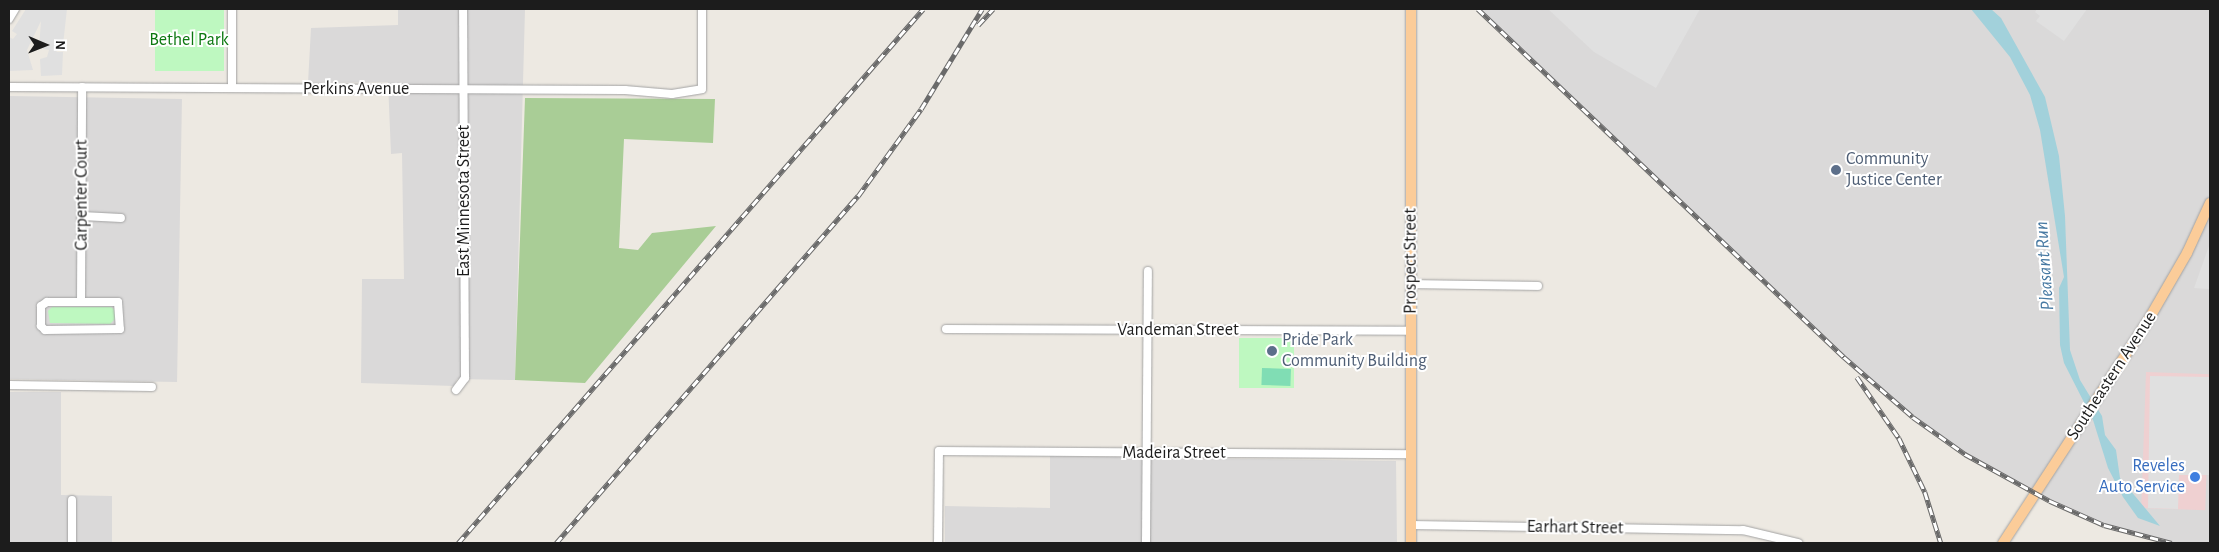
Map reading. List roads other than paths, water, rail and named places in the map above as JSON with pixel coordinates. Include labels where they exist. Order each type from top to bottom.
[{"type":"main road","name":"Prospect Street","points":[[1411,9],[1411,543]]},
{"type":"main road","name":"Southeastern Avenue","points":[[2003,543],[2167,291],[2210,202]]},
{"type":"street","points":[[9,19],[15,9]]},
{"type":"street","points":[[232,9],[232,88]]},
{"type":"street","name":"East Minnesota Street","points":[[456,390],[465,378],[462,9]]},
{"type":"street","name":"Perkins Avenue","points":[[9,87],[625,90],[672,94],[702,89],[702,9]]},
{"type":"street","name":"Carpenter Court","points":[[81,302],[82,87]]},
{"type":"street","points":[[82,216],[121,218]]},
{"type":"street","points":[[1146,543],[1148,271]]},
{"type":"street","points":[[1411,284],[1538,286]]},
{"type":"street","points":[[81,302],[118,302],[120,329],[43,329],[43,304],[81,302]]},
{"type":"street","name":"Vandeman Street","points":[[946,329],[1411,331]]},
{"type":"street","points":[[9,385],[152,388]]},
{"type":"street","name":"Madeira Street","points":[[938,543],[939,451],[1410,454]]},
{"type":"street","points":[[72,500],[72,543]]},
{"type":"street","name":"Earhart Street","points":[[1411,525],[1743,530],[1798,543]]},
{"type":"water","name":"Pleasant Run","points":[[1971,9],[1991,9],[2001,18],[2045,97],[2059,156],[2065,216],[2070,350],[2080,380],[2102,416],[2105,435],[2116,450],[2120,478],[2160,526],[2138,518],[2123,497],[2108,468],[2093,420],[2064,363],[2060,345],[2059,288],[2064,277],[2040,130],[2030,95],[2010,57]]},
{"type":"railway","points":[[458,543],[923,9]]},
{"type":"railway","points":[[556,543],[858,196],[921,109],[982,9]]},
{"type":"railway","points":[[978,25],[993,9]]},
{"type":"railway","points":[[1478,9],[1844,357],[1913,417],[1965,454],[2050,501],[2104,525],[2172,543]]},
{"type":"railway","points":[[1857,377],[1899,438],[1925,492],[1941,543]]},
{"type":"place","name":"Community Justice Center","points":[[1836,170]]},
{"type":"place","name":"Pride Park Community Building","points":[[1272,351]]},
{"type":"place","name":"Reveles Auto Service","points":[[2195,477]]},
{"type":"park label","name":"Bethel Park","points":[[189,40]]}]
